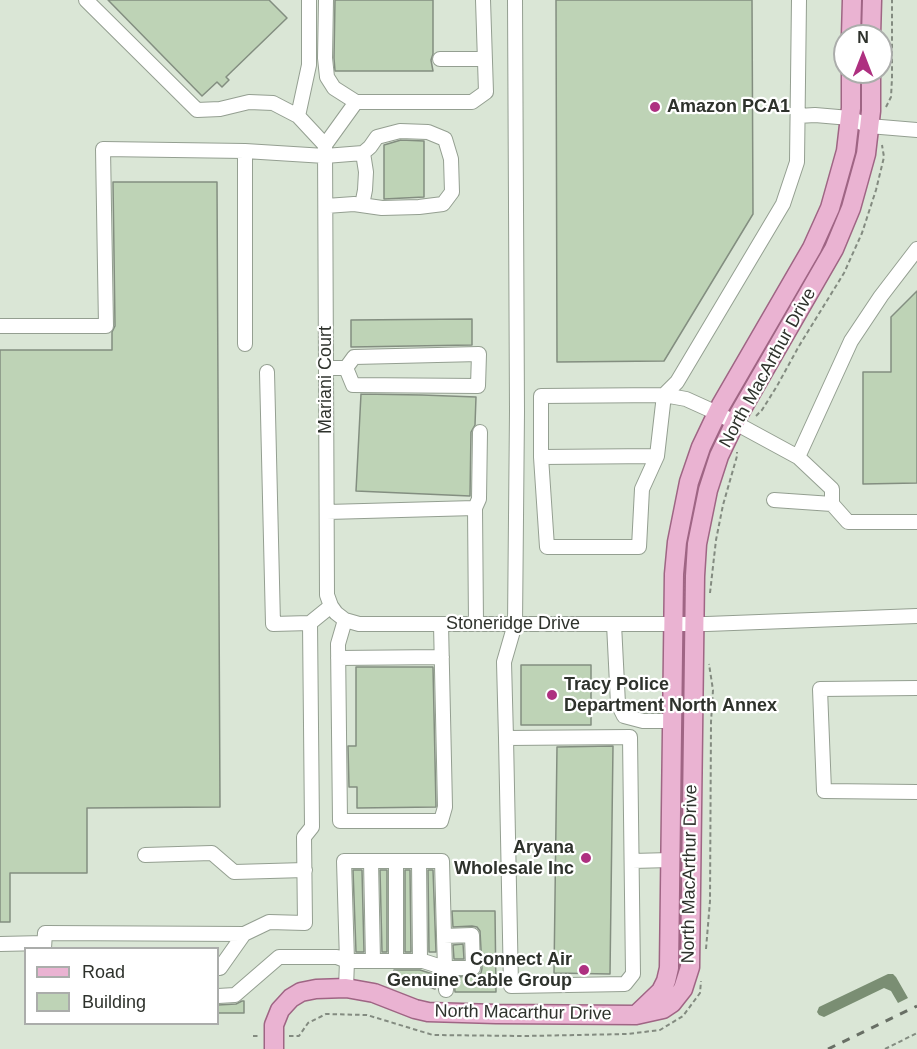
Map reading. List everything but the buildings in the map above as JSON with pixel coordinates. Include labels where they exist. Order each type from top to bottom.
[{"type":"main road","points":[[851,24],[852,0]]},
{"type":"main road","points":[[871,24],[872,0]]},
{"type":"main road","name":"North MacArthur Drive","points":[[636,1015],[661,991],[669,968],[673,624],[677,542],[689,482],[701,447],[717,413],[812,248],[830,208],[846,152],[851,84]]},
{"type":"main road","name":"North MacArthur Drive","points":[[636,1015],[659,1011],[672,1003],[683,989],[690,967],[694,576],[697,544],[708,490],[719,456],[736,422],[834,249],[851,208],[866,154],[871,111],[871,84]]},
{"type":"main road","name":"North Macarthur Drive","points":[[274,1049],[274,1025],[280,1010],[291,998],[301,992],[316,989],[346,988],[374,993],[415,1010],[428,1012],[636,1015]]},
{"type":"street","points":[[86,0],[197,110],[220,109],[249,102],[273,103],[298,116],[325,151]]},
{"type":"street","points":[[298,116],[309,65],[309,0]]},
{"type":"street","points":[[327,0],[325,58],[327,77],[334,88],[356,102],[472,102],[486,92],[483,0]]},
{"type":"street","points":[[506,738],[630,737],[633,974],[625,984],[511,986],[504,662],[515,624],[516,0]]},
{"type":"street","points":[[799,0],[797,162],[783,204],[677,382],[664,395],[657,456],[642,489],[639,547],[547,547],[541,457],[541,396],[664,395],[686,399],[736,422],[798,457],[832,489],[832,504],[848,522],[917,522]]},
{"type":"street","points":[[440,59],[485,59]]},
{"type":"street","points":[[325,151],[356,102]]},
{"type":"street","points":[[798,117],[815,115],[850,118],[869,126],[917,130]]},
{"type":"street","points":[[0,327],[106,326],[103,149],[363,153],[377,136],[400,131],[428,132],[446,140],[451,159],[452,192],[443,204],[382,208],[354,204],[326,206]]},
{"type":"street","points":[[245,151],[245,344]]},
{"type":"street","name":"Mariani Court","points":[[325,151],[327,595],[337,613]]},
{"type":"street","points":[[362,205],[366,172],[363,153]]},
{"type":"street","points":[[798,457],[850,341],[917,249]]},
{"type":"street","points":[[479,354],[478,386],[353,385],[346,368],[354,357],[479,354]]},
{"type":"street","points":[[326,368],[346,368]]},
{"type":"street","points":[[267,372],[273,624],[310,622],[337,613],[340,821],[441,821],[445,807],[441,624]]},
{"type":"street","points":[[476,624],[475,508],[479,499],[480,432]]},
{"type":"street","points":[[541,457],[657,456]]},
{"type":"street","points":[[774,500],[832,504]]},
{"type":"street","points":[[327,512],[475,508]]},
{"type":"street","name":"Stoneridge Drive","points":[[337,613],[359,624],[694,624],[917,616]]},
{"type":"street","points":[[0,944],[44,946],[45,933],[244,934],[269,922],[305,922],[304,837],[312,827],[310,622]]},
{"type":"street","points":[[614,624],[618,704],[624,716],[643,721],[672,721]]},
{"type":"street","points":[[338,658],[442,657]]},
{"type":"street","points":[[917,688],[820,689],[824,791],[917,792]]},
{"type":"street","points":[[145,855],[212,853],[234,872],[304,870]]},
{"type":"street","points":[[632,861],[670,860]]},
{"type":"street","points":[[346,988],[344,861],[442,861],[446,990]]},
{"type":"street","points":[[371,861],[373,961]]},
{"type":"street","points":[[396,861],[396,961]]},
{"type":"street","points":[[419,861],[420,961]]},
{"type":"street","points":[[219,968],[244,934]]},
{"type":"street","points":[[219,996],[235,995],[279,957],[337,957],[346,961],[420,961],[445,968],[473,968],[472,935],[444,936]]},
{"type":"path","points":[[885,1049],[917,1033]]},
{"type":"shaded area","points":[[888,974],[896,977],[908,998],[898,1003],[891,991],[884,988],[824,1017],[817,1012],[819,1007]]},
{"type":"railway","points":[[828,1049],[917,1006]]},
{"type":"place","name":"Amazon PCA1","points":[[655,107]]},
{"type":"place","name":"Tracy Police Department North Annex","points":[[552,695]]},
{"type":"place","name":"Aryana Wholesale Inc","points":[[586,858]]},
{"type":"place","name":"Connect Air Genuine Cable Group","points":[[584,970]]}]
